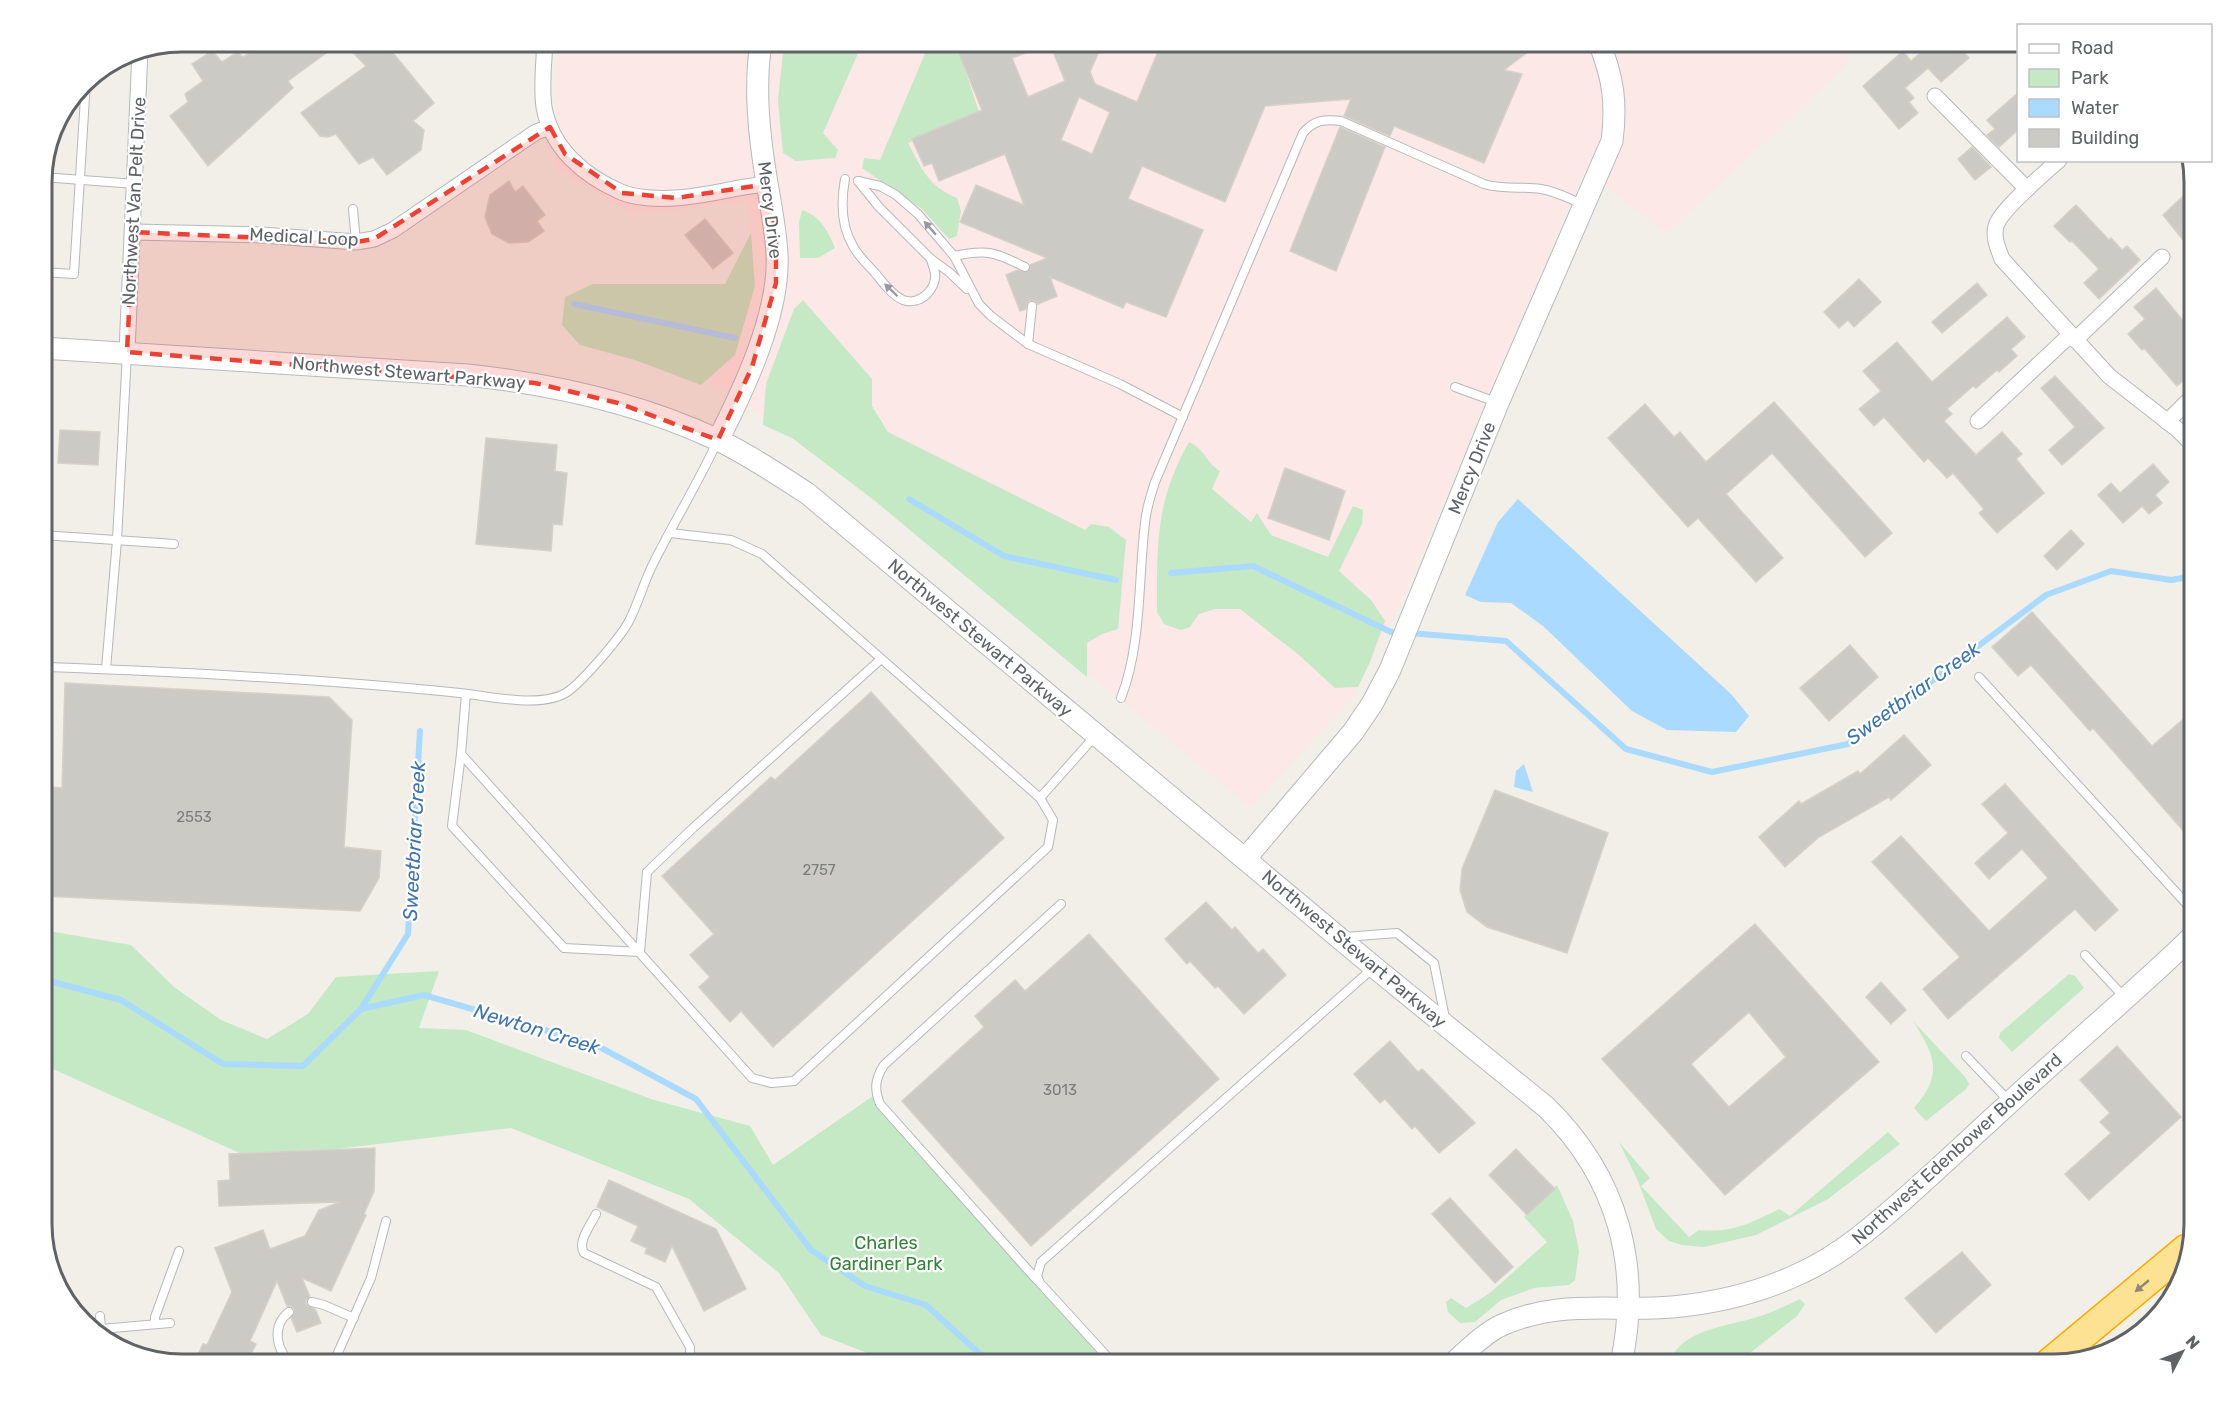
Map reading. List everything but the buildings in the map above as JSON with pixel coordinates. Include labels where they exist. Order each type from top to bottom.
[{"type":"highway","points":[[2061,1353],[2180,1254]]},
{"type":"main road","name":"Mercy Drive","points":[[718,440],[752,367],[776,282],[778,257],[776,234],[758,113],[760,52]]},
{"type":"main road","name":"Mercy Drive","points":[[1245,859],[1353,732],[1379,690],[1406,632],[1498,403],[1586,206],[1612,141],[1615,118],[1613,82],[1602,52]]},
{"type":"main road","name":"Northwest Stewart Parkway","points":[[53,349],[455,374],[535,383],[572,390],[618,403],[718,440],[808,494],[1339,938],[1546,1107],[1567,1127],[1612,1204],[1621,1234],[1628,1267],[1628,1308],[1623,1354]]},
{"type":"main road","name":"Northwest Edenbower Boulevard","points":[[1464,1354],[1499,1326],[1550,1310],[1586,1306],[1672,1307],[1716,1301],[1768,1287],[1804,1272],[1865,1234],[2184,944]]},
{"type":"street","points":[[545,52],[544,107],[550,127],[565,154],[583,169],[622,193],[648,198],[676,198],[767,184]]},
{"type":"street","name":"Northwest Van Pelt Drive","points":[[127,352],[140,60]]},
{"type":"street","points":[[1935,96],[2027,189]]},
{"type":"street","name":"Medical Loop","points":[[133,232],[262,235],[357,242],[374,239],[393,230],[536,132],[550,127]]},
{"type":"street","points":[[2057,162],[2008,208],[1996,224],[1995,240],[2002,259],[2109,376],[2184,437]]},
{"type":"street","points":[[1978,421],[2162,257]]},
{"type":"street","points":[[2167,422],[2184,405]]},
{"type":"lane","points":[[53,273],[74,274],[85,97]]},
{"type":"lane","points":[[1121,698],[1128,681],[1139,611],[1145,520],[1155,482],[1302,133],[1311,124],[1323,119],[1341,121],[1484,184],[1498,188],[1542,189],[1556,192],[1586,206]]},
{"type":"lane","points":[[53,178],[136,184]]},
{"type":"lane","points":[[844,179],[842,194],[844,220],[853,247],[886,286],[899,298],[908,302],[926,296],[933,285],[935,274],[931,260]]},
{"type":"lane","points":[[973,294],[949,272],[931,260],[879,207],[858,181],[880,186],[896,195],[918,214],[954,256],[979,304],[1028,344],[1120,384],[1183,417]]},
{"type":"lane","points":[[353,209],[357,242]]},
{"type":"lane","points":[[954,256],[977,251],[991,252],[1025,267]]},
{"type":"lane","points":[[1028,344],[1032,306]]},
{"type":"lane","points":[[106,669],[117,540],[127,352]]},
{"type":"lane","points":[[1455,387],[1498,403]]},
{"type":"lane","points":[[53,668],[106,669],[393,686],[542,701],[556,699],[570,690],[629,623],[653,564],[718,440]]},
{"type":"lane","points":[[461,754],[752,1078],[771,1083],[794,1081],[1048,847],[1053,820],[1040,798],[762,554],[731,540],[670,533]]},
{"type":"lane","points":[[53,536],[174,544]]},
{"type":"lane","points":[[640,952],[647,872],[881,659]]},
{"type":"lane","points":[[1979,677],[2184,901]]},
{"type":"lane","points":[[466,694],[452,826],[564,948],[640,952]]},
{"type":"lane","points":[[1040,798],[1096,735]]},
{"type":"lane","points":[[1060,903],[884,1065],[878,1075],[876,1094],[880,1104],[1105,1354]]},
{"type":"lane","points":[[1339,938],[1397,933],[1425,955],[1434,963],[1446,1025]]},
{"type":"lane","points":[[2085,955],[2125,998]]},
{"type":"lane","points":[[1040,1283],[1037,1276],[1038,1267],[1052,1250],[1374,967]]},
{"type":"lane","points":[[1966,1056],[2010,1102]]},
{"type":"lane","points":[[596,1214],[581,1244],[584,1253],[656,1287],[690,1347],[690,1354]]},
{"type":"lane","points":[[338,1354],[371,1278],[386,1221]]},
{"type":"lane","points":[[155,1324],[155,1317],[180,1251]]},
{"type":"lane","points":[[312,1302],[354,1318]]},
{"type":"lane","points":[[284,1354],[277,1339],[278,1328],[283,1317],[289,1312]]},
{"type":"lane","points":[[100,1316],[100,1324]]},
{"type":"lane","points":[[108,1330],[170,1323]]},
{"type":"highlighted area","points":[[550,127],[565,154],[622,193],[676,198],[767,184],[776,234],[776,283],[752,367],[718,440],[618,403],[535,383],[127,352],[133,232],[356,242],[374,239]]},
{"type":"shaded area","points":[[557,52],[1843,52],[1850,62],[1667,233],[1584,171],[1404,596],[1352,698],[1251,808],[881,500],[700,374],[755,286],[748,202],[632,214],[554,167]]},
{"type":"green space","points":[[783,52],[859,52],[823,133],[838,150],[835,158],[796,161],[783,153],[778,101]]},
{"type":"green space","points":[[926,52],[959,52],[979,112],[908,143],[932,182],[957,198],[961,211],[957,236],[949,239],[922,209],[862,168],[864,158],[880,160]]},
{"type":"green space","points":[[802,210],[814,216],[823,225],[835,248],[818,258],[800,258],[799,223]]},
{"type":"green space","points":[[751,233],[755,286],[735,355],[701,385],[635,360],[580,345],[562,325],[565,297],[593,284],[725,284]]},
{"type":"green space","points":[[803,300],[872,379],[872,406],[888,432],[1085,530],[1091,524],[1109,527],[1126,540],[1118,629],[1102,634],[1087,643],[1087,677],[875,501],[792,438],[763,425],[766,384],[794,309]]},
{"type":"green space","points":[[1189,442],[1195,445],[1220,471],[1212,489],[1251,522],[1257,513],[1271,535],[1328,557],[1353,506],[1363,510],[1362,524],[1339,571],[1372,601],[1385,621],[1358,687],[1335,688],[1299,655],[1240,609],[1215,609],[1199,614],[1190,627],[1181,630],[1164,624],[1157,612],[1160,525],[1170,485]]},
{"type":"green space","name":"Charles Gardiner Park","points":[[53,932],[131,945],[174,987],[221,1020],[267,1039],[308,1014],[336,977],[439,971],[419,1028],[466,1030],[654,1100],[750,1126],[773,1165],[876,1094],[1109,1354],[870,1354],[821,1335],[779,1273],[689,1199],[511,1128],[253,1159],[53,1069]]},
{"type":"green space","points":[[2069,974],[2075,976],[2084,988],[2012,1052],[1999,1038],[2000,1033]]},
{"type":"green space","points":[[1913,1021],[1969,1084],[1966,1089],[1926,1121],[1914,1108],[1930,1085],[1933,1065],[1927,1045]]},
{"type":"green space","points":[[1888,1132],[1900,1144],[1828,1199],[1756,1235],[1704,1247],[1669,1241],[1656,1229],[1638,1181],[1619,1142],[1650,1178],[1641,1186],[1689,1237],[1699,1230],[1731,1229],[1779,1209],[1790,1216]]},
{"type":"green space","points":[[1557,1185],[1573,1221],[1579,1251],[1575,1280],[1569,1285],[1534,1288],[1501,1300],[1475,1322],[1460,1323],[1448,1312],[1446,1302],[1451,1298],[1466,1308],[1490,1293],[1547,1242],[1524,1217]]},
{"type":"green space","points":[[1800,1299],[1805,1304],[1797,1316],[1749,1354],[1674,1354],[1685,1342],[1697,1335],[1779,1309]]},
{"type":"water","points":[[1518,499],[1731,694],[1749,716],[1736,732],[1667,730],[1632,711],[1543,626],[1511,603],[1481,602],[1465,595],[1498,522]]},
{"type":"water","points":[[1524,764],[1533,792],[1514,787],[1516,771]]},
{"type":"waterway","name":"Sweetbriar Creek","points":[[574,304],[735,338]]},
{"type":"waterway","name":"Sweetbriar Creek","points":[[909,499],[1004,556],[1116,580]]},
{"type":"waterway","name":"Sweetbriar Creek","points":[[1171,573],[1253,566],[1391,632],[1400,633]]},
{"type":"waterway","name":"Sweetbriar Creek","points":[[1410,633],[1506,641],[1626,749],[1712,772],[1848,744],[2046,595],[2111,571],[2171,580],[2184,578]]},
{"type":"waterway","name":"Sweetbriar Creek","points":[[361,1009],[408,934],[420,731]]},
{"type":"waterway","name":"Newton Creek","points":[[53,982],[121,1000],[223,1064],[303,1066],[361,1009],[424,995],[596,1045],[696,1099],[811,1250],[865,1286],[926,1305],[980,1354]]}]
